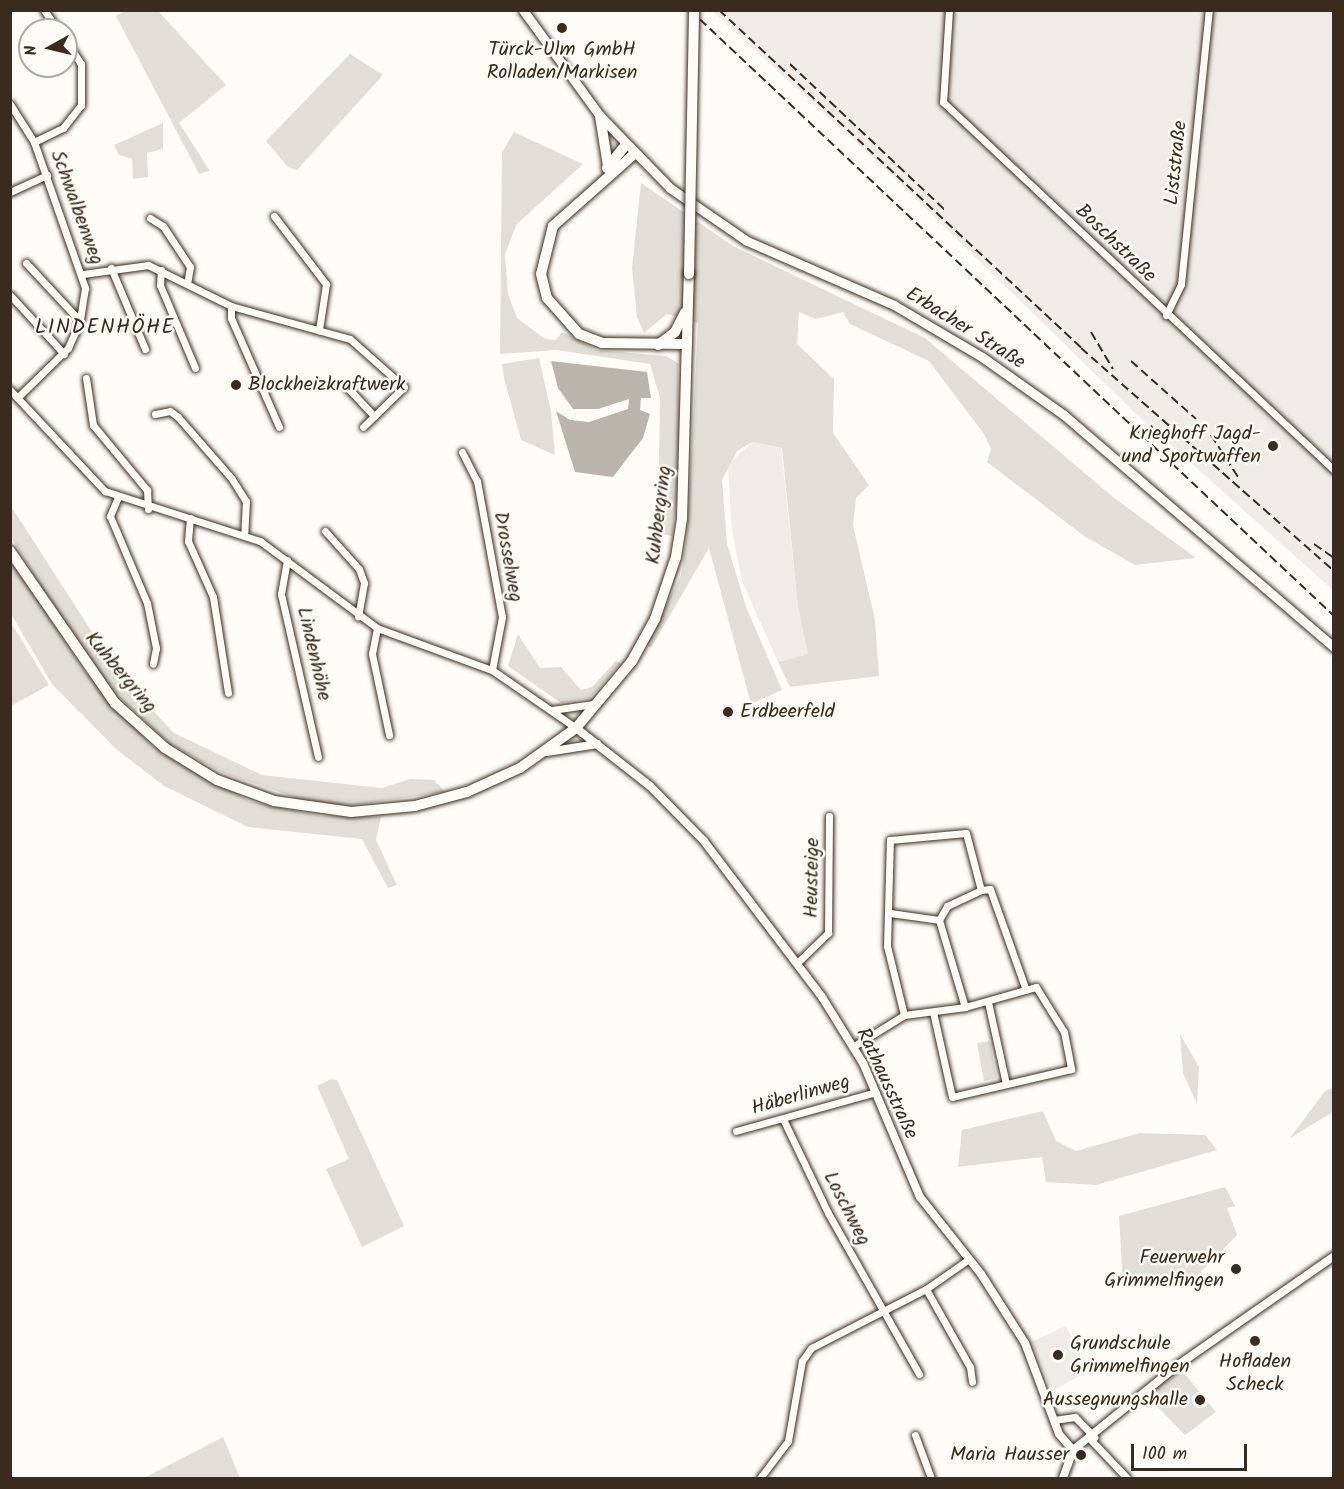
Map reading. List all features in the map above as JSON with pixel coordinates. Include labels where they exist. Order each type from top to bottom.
[{"type":"main road","name":"Erbacher Straße","points":[[523,10],[600,116],[625,146],[677,194],[747,241],[914,316],[1046,402],[1334,647]]},
{"type":"main road","name":"Kuhbergring","points":[[10,551],[115,703],[165,748],[243,791],[317,809],[383,811],[466,792],[547,752],[576,728],[606,697],[655,620],[676,557],[684,489],[694,10]]},
{"type":"main road","points":[[600,116],[608,166]]},
{"type":"main road","points":[[600,181],[608,166],[625,146]]},
{"type":"main road","points":[[633,154],[600,181],[553,226],[542,257],[547,298],[579,334],[602,343],[687,344]]},
{"type":"main road","points":[[657,345],[679,327],[689,300]]},
{"type":"street","name":"Boschstraße","points":[[949,10],[944,102],[1166,315],[1334,470]]},
{"type":"street","name":"Liststraße","points":[[1166,315],[1181,284],[1209,10]]},
{"type":"street","name":"Schwalbenweg","points":[[34,142],[63,128],[81,105],[81,64],[78,59]]},
{"type":"street","name":"Schwalbenweg","points":[[10,104],[34,142],[83,274],[80,321],[64,354],[18,397]]},
{"type":"street","points":[[10,192],[47,175]]},
{"type":"street","points":[[274,216],[326,284],[319,330]]},
{"type":"street","points":[[150,218],[163,226],[190,267],[187,284]]},
{"type":"street","points":[[26,263],[80,321]]},
{"type":"street","points":[[83,274],[138,264],[160,270],[231,306],[319,330],[367,348],[404,387],[363,427]]},
{"type":"street","points":[[111,268],[143,346],[133,347]]},
{"type":"street","points":[[160,270],[160,285],[187,356],[195,368]]},
{"type":"street","points":[[10,295],[64,354]]},
{"type":"street","points":[[231,306],[231,318],[279,427]]},
{"type":"street","points":[[86,378],[93,425],[147,490],[148,509]]},
{"type":"street","points":[[346,386],[374,416]]},
{"type":"street","name":"Lindenhöhe","points":[[10,390],[90,479],[118,497],[148,509],[190,518],[244,534],[287,560],[358,616],[377,628],[492,670],[576,728]]},
{"type":"street","points":[[155,414],[170,411],[178,417],[232,479],[246,501],[244,534]]},
{"type":"street","points":[[263,416],[272,412]]},
{"type":"street","name":"Drosselweg","points":[[462,452],[477,481],[501,617],[503,635],[492,670]]},
{"type":"street","points":[[118,497],[110,516],[147,603],[156,648],[153,664]]},
{"type":"street","points":[[190,518],[188,541],[213,597],[228,693]]},
{"type":"street","points":[[325,531],[359,568],[364,583],[358,616]]},
{"type":"street","name":"Lindenhöhe","points":[[287,560],[281,594],[318,757]]},
{"type":"street","points":[[377,628],[372,654],[389,735]]},
{"type":"street","points":[[550,710],[580,709],[606,697]]},
{"type":"street","name":"Rathausstraße","points":[[576,728],[598,744],[704,841],[798,962],[854,1046],[920,1197],[969,1259],[1025,1343],[1054,1420],[1072,1450]]},
{"type":"street","points":[[547,752],[598,744]]},
{"type":"street","name":"Heusteige","points":[[798,962],[828,933],[829,816]]},
{"type":"street","points":[[904,1015],[889,965],[890,840],[966,833],[981,890]]},
{"type":"street","points":[[965,1007],[939,920],[947,906],[981,890],[990,889],[1026,990]]},
{"type":"street","points":[[890,913],[939,920]]},
{"type":"street","points":[[854,1046],[904,1015],[965,1007],[1026,990],[1042,990],[1054,1024],[1064,1032],[1071,1069],[952,1097],[933,1012]]},
{"type":"street","points":[[988,1002],[1006,1084]]},
{"type":"street","name":"Häberlinweg","points":[[736,1131],[876,1092]]},
{"type":"street","name":"Loschweg","points":[[783,1119],[882,1312],[919,1374]]},
{"type":"street","points":[[1063,1479],[1072,1450],[1093,1439],[1178,1365],[1334,1256]]},
{"type":"street","points":[[760,1479],[788,1440],[805,1355],[926,1289],[969,1259]]},
{"type":"street","points":[[926,1289],[970,1367],[972,1382]]},
{"type":"street","points":[[1054,1420],[1075,1417],[1127,1479]]},
{"type":"street","points":[[915,1435],[931,1479]]},
{"type":"shaded area","points":[[125,11],[158,11],[226,85],[179,123],[210,171],[199,174],[116,16]]},
{"type":"shaded area","points":[[712,11],[1333,11],[1333,590],[1135,413],[883,167]]},
{"type":"shaded area","points":[[350,54],[383,75],[297,170],[288,167],[266,141]]},
{"type":"shaded area","points":[[163,123],[163,149],[147,153],[148,177],[133,179],[132,159],[119,155],[114,145]]},
{"type":"shaded area","points":[[514,132],[583,164],[516,225],[505,255],[508,294],[517,318],[545,339],[555,340],[563,332],[596,350],[666,356],[678,363],[680,470],[672,536],[658,533],[660,398],[650,364],[556,350],[500,354],[502,152]]},
{"type":"shaded area","points":[[641,183],[733,246],[925,338],[1113,497],[1196,558],[1135,565],[1084,536],[987,462],[991,449],[984,434],[929,361],[850,324],[843,312],[816,319],[799,312],[797,344],[834,379],[833,433],[869,485],[856,498],[853,525],[875,620],[879,676],[790,687],[778,662],[808,654],[798,607],[782,448],[752,442],[737,451],[722,480],[727,544],[746,607],[782,690],[751,704],[709,548],[651,648],[647,645],[681,575],[687,537],[698,323],[667,314],[644,333],[637,317],[632,268]]},
{"type":"shaded area","points":[[539,358],[551,411],[555,455],[521,440],[504,378],[502,364]]},
{"type":"shaded area","points":[[551,361],[647,372],[651,398],[641,398],[640,410],[650,414],[643,438],[613,477],[575,472],[556,411],[570,420],[589,422],[628,409],[629,399],[598,409],[573,409],[558,388]]},
{"type":"shaded area","points":[[752,442],[781,448],[798,607],[809,654],[778,662],[742,581],[732,531],[728,465]]},
{"type":"shaded area","points":[[11,506],[119,674],[174,733],[262,775],[382,788],[410,779],[434,780],[445,792],[347,806],[311,803],[223,773],[170,744],[117,695],[71,636],[11,537]]},
{"type":"shaded area","points":[[11,558],[85,672],[151,745],[249,801],[321,816],[381,817],[376,840],[397,885],[388,888],[362,839],[248,827],[164,786],[116,749],[52,684],[11,614]]},
{"type":"shaded area","points":[[10,621],[49,685],[11,706],[10,706]]},
{"type":"shaded area","points":[[518,634],[540,668],[561,667],[581,690],[592,687],[616,661],[621,663],[590,698],[561,703],[508,666]]},
{"type":"shaded area","points":[[1180,1034],[1199,1067],[1197,1104],[1183,1073]]},
{"type":"shaded area","points":[[990,1041],[997,1078],[984,1081],[977,1043]]},
{"type":"shaded area","points":[[331,1079],[337,1080],[404,1226],[362,1247],[326,1169],[349,1159],[317,1086]]},
{"type":"shaded area","points":[[1333,1088],[1333,1112],[1290,1138],[1325,1091]]},
{"type":"shaded area","points":[[1043,1111],[1056,1141],[1076,1151],[1140,1133],[1205,1135],[1217,1150],[1096,1185],[1046,1182],[1042,1157],[958,1167],[962,1130]]},
{"type":"shaded area","points":[[1225,1187],[1235,1206],[1227,1208],[1237,1235],[1196,1277],[1180,1285],[1123,1284],[1119,1216]]},
{"type":"shaded area","name":"Grundschule Grimmelfingen","points":[[1066,1326],[1088,1371],[1052,1391],[1031,1342]]},
{"type":"shaded area","points":[[1180,1368],[1216,1412],[1185,1435],[1146,1395]]},
{"type":"shaded area","points":[[223,1437],[240,1478],[144,1478],[173,1463]]},
{"type":"railway","points":[[690,10],[1334,616]]},
{"type":"railway","points":[[719,10],[1081,348],[1334,571]]},
{"type":"railway","points":[[790,64],[947,212]]},
{"type":"railway","points":[[1091,332],[1113,369]]},
{"type":"railway","points":[[1131,361],[1196,419]]},
{"type":"railway","points":[[1211,435],[1238,477]]},
{"type":"railway","points":[[1314,544],[1334,558]]},
{"type":"place","name":"Türck-Ulm GmbH Rolladen/Markisen","points":[[562,28]]},
{"type":"place","name":"Blockheizkraftwerk","points":[[236,385]]},
{"type":"place","name":"Krieghoff Jagd- und Sportwaffen","points":[[1273,446]]},
{"type":"place","name":"Erdbeerfeld","points":[[728,712]]},
{"type":"place","name":"Feuerwehr Grimmelfingen","points":[[1236,1269]]},
{"type":"place","name":"Hofladen Scheck","points":[[1255,1341]]},
{"type":"place","name":"Grundschule Grimmelfingen","points":[[1058,1355]]},
{"type":"place","name":"Aussegnungshalle","points":[[1200,1400]]},
{"type":"place","name":"Maria Hausser","points":[[1081,1455]]},
{"type":"district","name":"LINDENHÖHE","points":[[105,328]]}]
